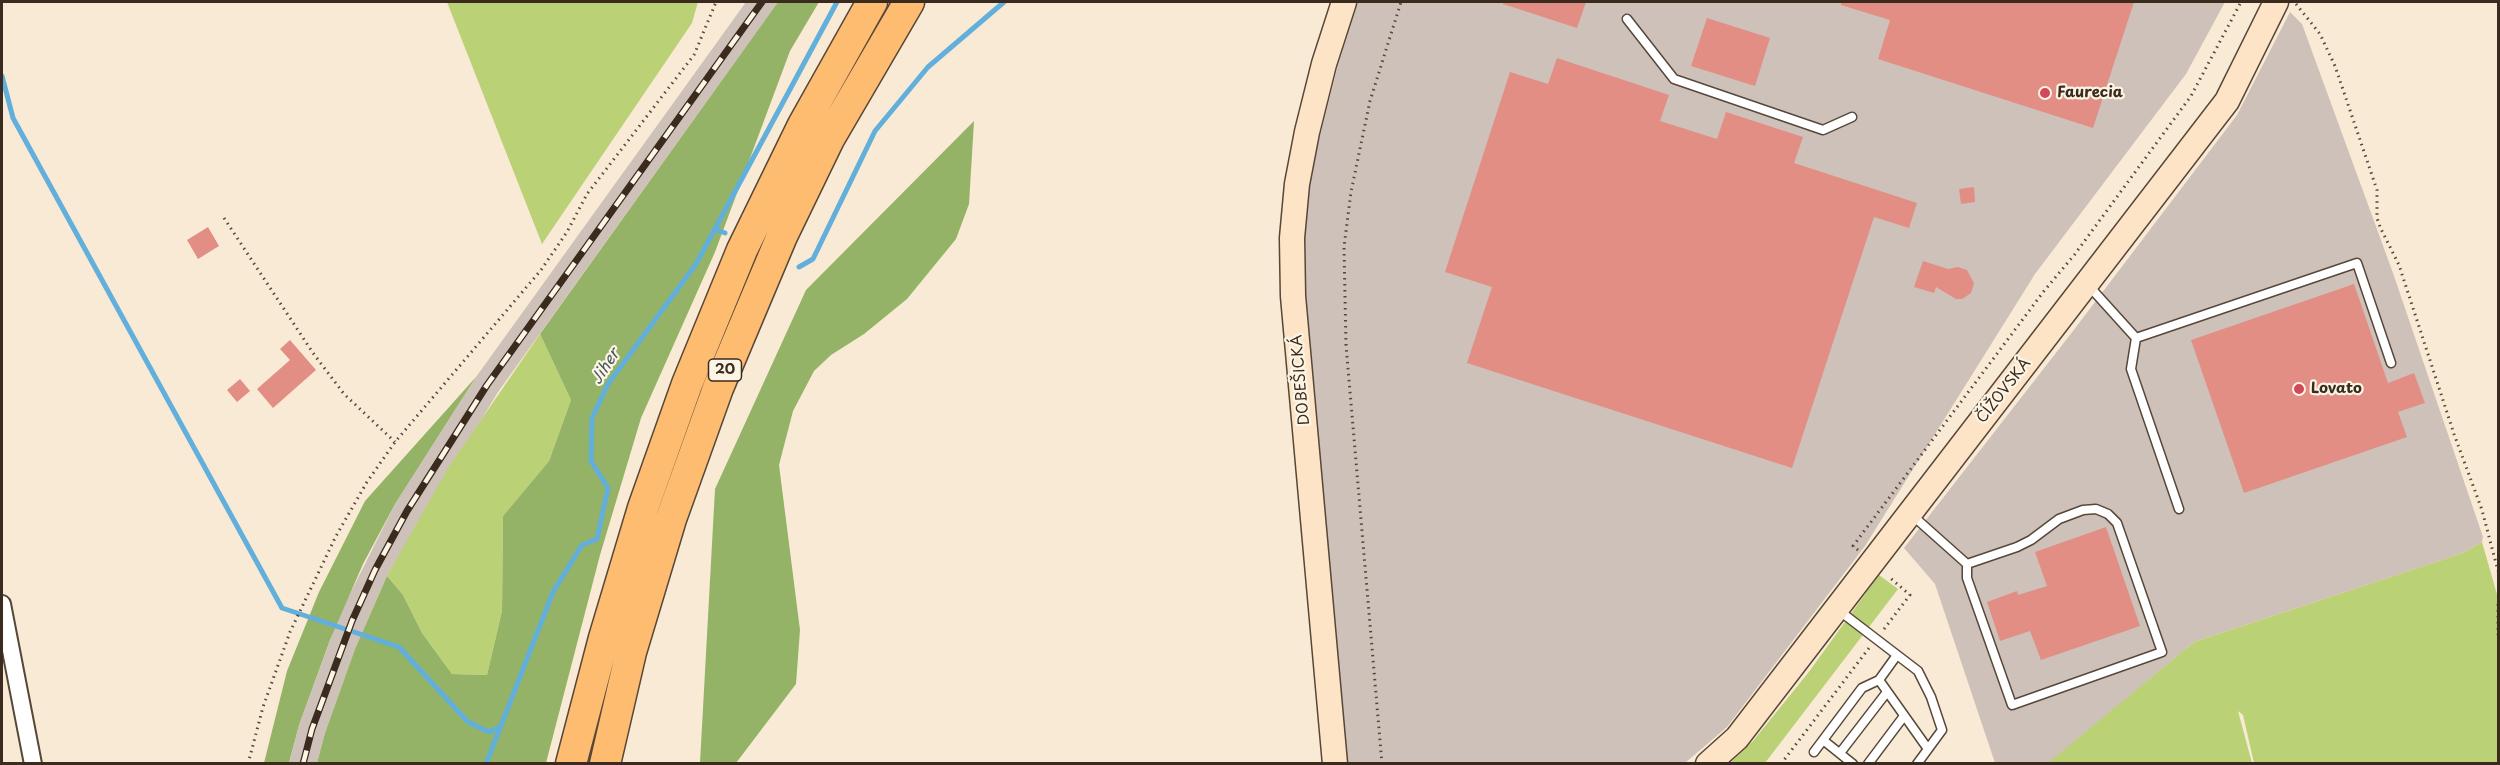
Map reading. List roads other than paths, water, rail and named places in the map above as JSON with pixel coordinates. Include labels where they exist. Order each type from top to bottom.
[{"type":"highway","name":"20","points":[[571,764],[607,627],[643,508],[687,384],[752,230],[803,125],[872,2]]},
{"type":"highway","name":"20","points":[[604,764],[631,652],[665,541],[718,388],[782,236],[829,139],[909,2]]},
{"type":"street","name":"DOBEŠICKÁ","points":[[1335,764],[1293,296],[1292,238],[1297,184],[1307,132],[1324,64],[1344,2]]},
{"type":"street","name":"ČÍŽOVSKÁ","points":[[1708,764],[1737,738],[2227,101],[2276,2]]},
{"type":"street","points":[[2,604],[33,764]]},
{"type":"lane","points":[[1627,19],[1674,79],[1823,130],[1852,117]]},
{"type":"lane","points":[[2136,338],[2358,263],[2391,363]]},
{"type":"lane","points":[[2087,284],[2136,338]]},
{"type":"lane","points":[[2136,338],[2131,369],[2179,509]]},
{"type":"lane","points":[[1910,513],[1967,564],[1967,578],[2012,705],[2162,652],[2117,523],[2108,514],[2096,509],[2083,510],[2059,519],[2017,548],[1967,564]]},
{"type":"lane","points":[[1837,609],[1918,671],[1931,698],[1942,730],[1917,764]]},
{"type":"lane","points":[[1814,752],[1862,688],[1879,680],[1897,655]]},
{"type":"lane","points":[[1879,680],[1928,749]]},
{"type":"lane","points":[[1840,753],[1887,692]]},
{"type":"lane","points":[[1868,764],[1904,716]]},
{"type":"lane","points":[[1823,740],[1853,764]]},
{"type":"waterway","name":"Jiher","points":[[486,764],[553,592],[582,545],[597,539],[608,488],[591,461],[592,418],[608,384],[696,264],[837,2]]},
{"type":"waterway","points":[[799,267],[813,259],[875,131],[928,67],[1004,2]]},
{"type":"waterway","points":[[2,76],[13,118],[282,608],[399,647],[468,722],[489,732],[498,728]]},
{"type":"waterway","points":[[715,229],[725,233]]},
{"type":"railway","points":[[303,764],[312,729],[352,621],[375,570],[407,511],[487,385],[762,2]]},
{"type":"place","name":"Faurecia","points":[[2045,93]]},
{"type":"place","name":"Lovato","points":[[2299,389]]}]
